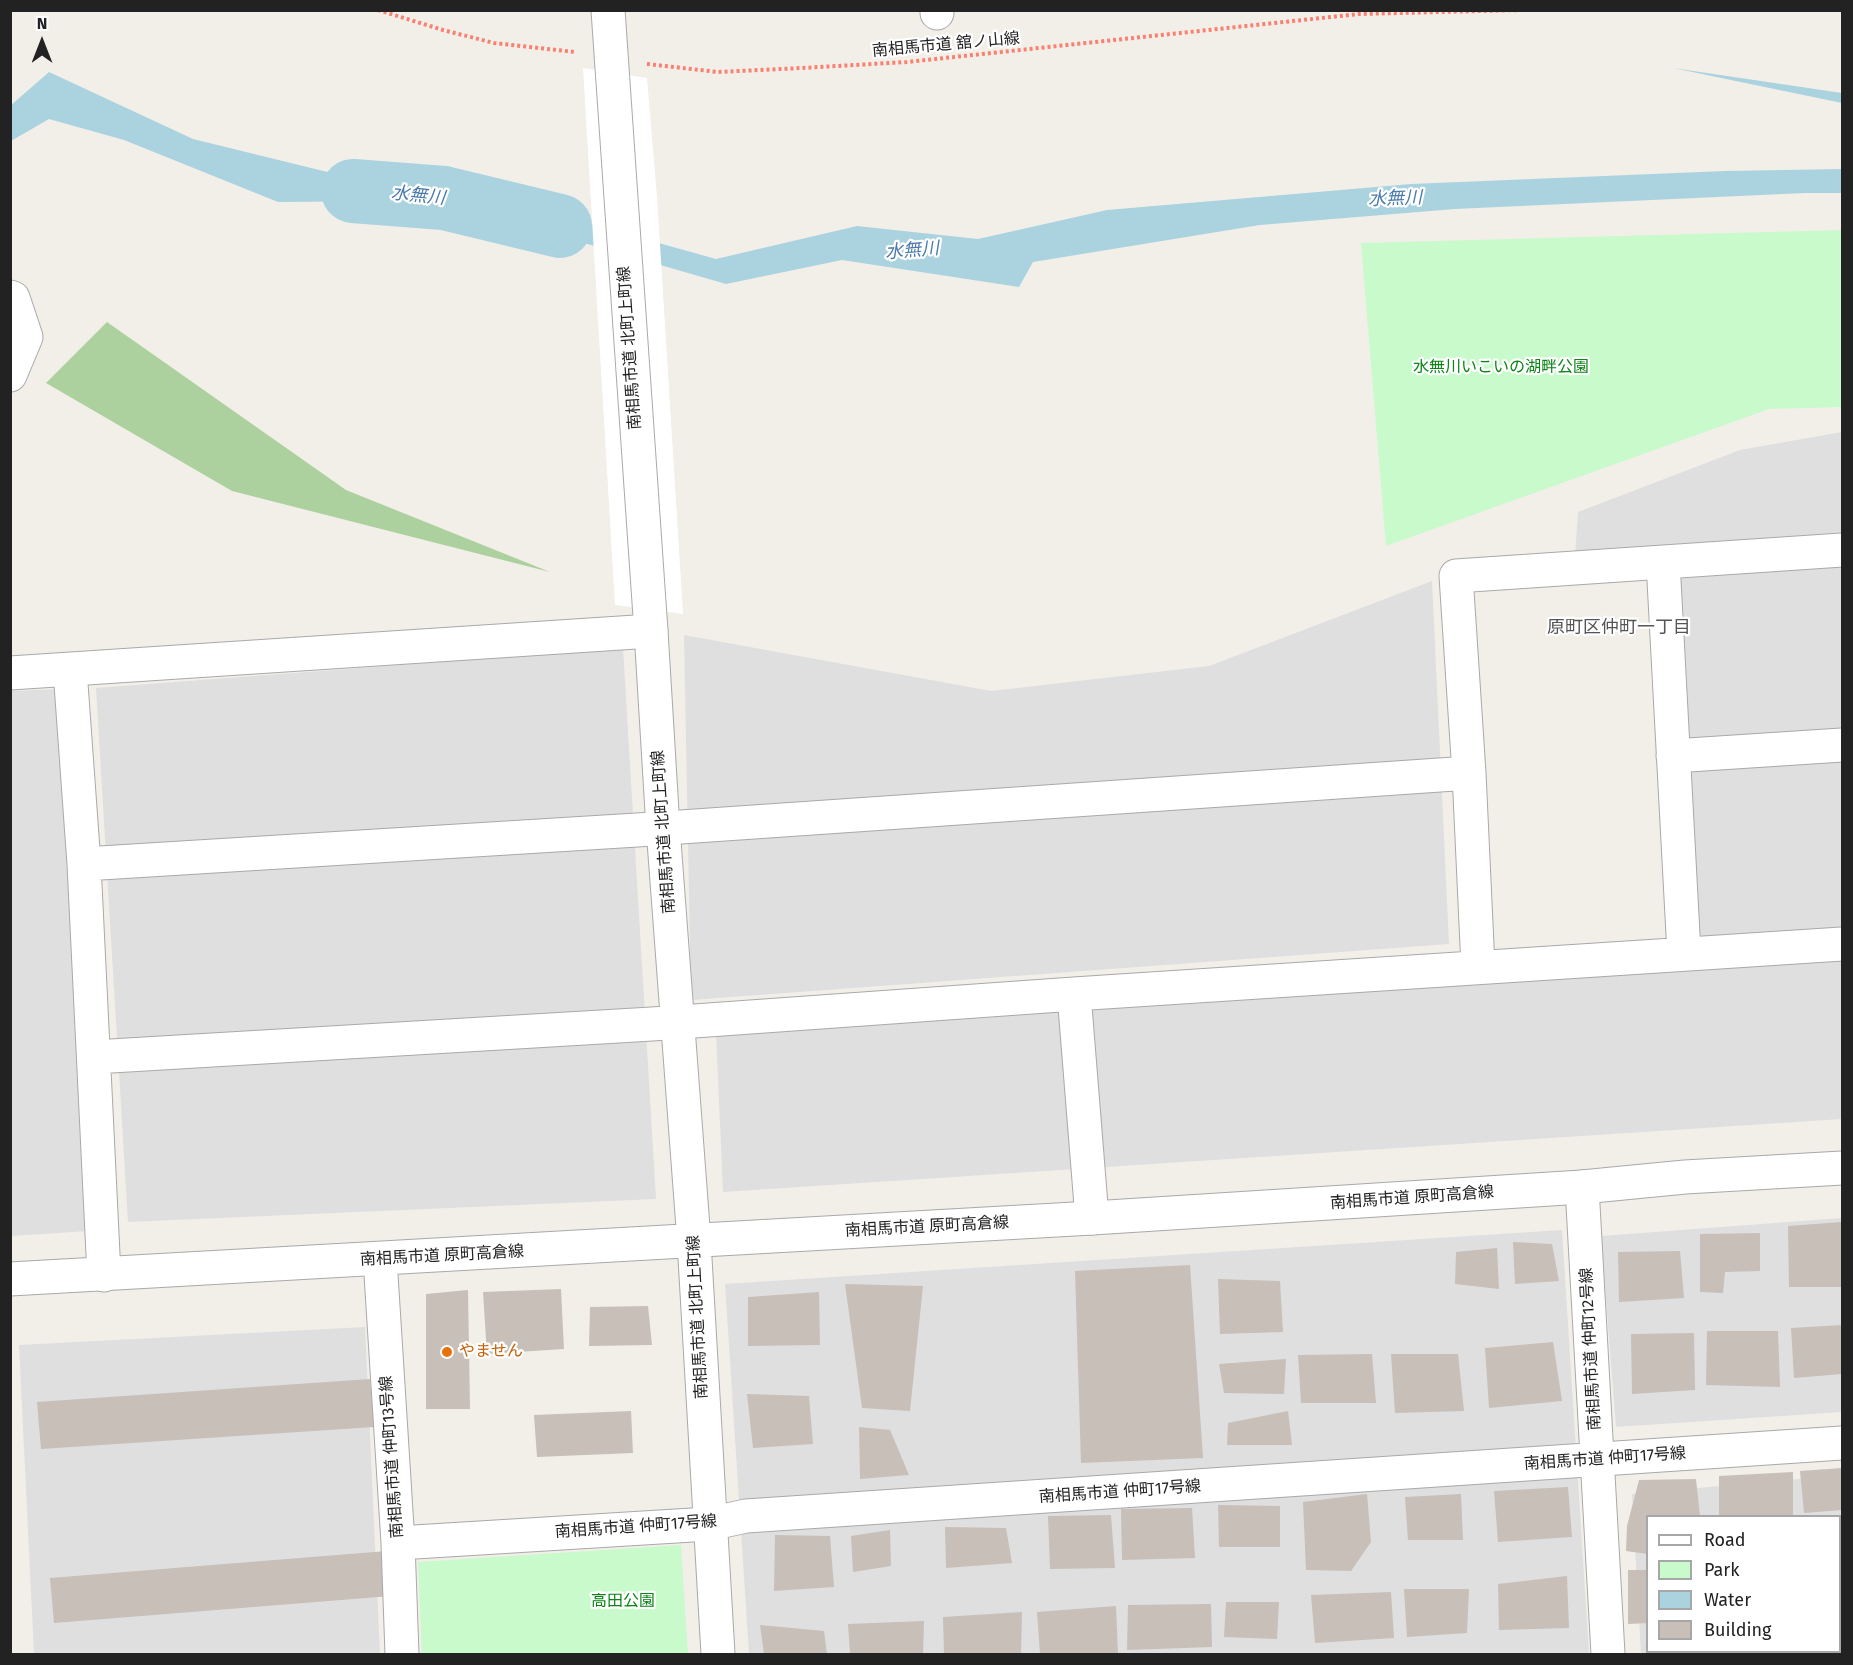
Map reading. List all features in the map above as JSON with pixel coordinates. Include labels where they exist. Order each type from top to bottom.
[{"type":"street","name":"南相馬市道 北町上町線","points":[[608,10],[663,828],[694,1240],[718,1654]]},
{"type":"street","points":[[10,297],[13,298],[26,337],[10,375]]},
{"type":"street","points":[[1478,967],[1469,773],[1456,576],[1842,550]]},
{"type":"street","points":[[1663,562],[1684,953]]},
{"type":"street","points":[[10,673],[70,670],[650,616]]},
{"type":"street","points":[[70,670],[84,864],[104,1275]]},
{"type":"street","points":[[1673,756],[1842,745]]},
{"type":"street","points":[[84,864],[663,828],[1469,773]]},
{"type":"street","points":[[94,1057],[678,1022],[1684,953],[1842,945]]},
{"type":"street","points":[[1074,994],[1092,1218]]},
{"type":"street","name":"南相馬市道 原町高倉線","points":[[10,1280],[1092,1218],[1842,1168]]},
{"type":"street","name":"南相馬市道 仲町12号線","points":[[1582,1187],[1608,1654]]},
{"type":"street","name":"南相馬市道 仲町13号線","points":[[380,1259],[398,1543],[402,1654]]},
{"type":"street","name":"南相馬市道 仲町17号線","points":[[398,1543],[710,1524],[746,1516],[1842,1443]]},
{"type":"path","name":"南相馬市道 舘ノ山線","points":[[378,10],[494,43],[611,63],[718,72],[907,62],[1359,14],[1522,10]]},
{"type":"shaded area","points":[[1842,432],[1842,935],[1692,945],[1673,549],[1575,556],[1578,512],[1740,450]]},
{"type":"shaded area","points":[[1432,581],[1449,944],[691,1000],[684,635],[991,691],[1209,666]]},
{"type":"shaded area","points":[[623,648],[656,1199],[128,1222],[96,688]]},
{"type":"shaded area","points":[[63,689],[88,1231],[11,1236],[10,691]]},
{"type":"shaded area","points":[[1842,958],[1842,1119],[723,1192],[716,1033]]},
{"type":"shaded area","points":[[1842,1218],[1842,1412],[1616,1427],[1601,1236]]},
{"type":"shaded area","points":[[1562,1230],[1589,1654],[749,1654],[725,1284]]},
{"type":"shaded area","points":[[365,1327],[380,1654],[34,1654],[19,1345]]},
{"type":"shaded area","points":[[1842,1475],[1842,1649],[1841,1515],[1646,1515],[1646,1653],[1783,1653],[1641,1654],[1632,1494]]},
{"type":"green space","name":"水無川いこいの湖畔公園","points":[[1842,230],[1842,407],[1769,409],[1386,546],[1361,243]]},
{"type":"green space","points":[[107,322],[346,490],[550,572],[232,491],[46,383]]},
{"type":"green space","name":"高田公園","points":[[681,1545],[688,1654],[422,1654],[418,1562]]},
{"type":"water","points":[[1673,68],[1842,93],[1842,103]]},
{"type":"water","points":[[49,72],[193,139],[352,178],[483,194],[716,259],[857,226],[978,239],[1107,210],[1411,184],[1725,171],[1842,169],[1842,193],[1455,209],[1260,225],[1033,262],[1019,287],[842,260],[726,284],[470,210],[482,195],[397,201],[278,202],[124,140],[49,119],[11,141],[10,106]]},
{"type":"pier","points":[[583,68],[647,78],[657,197],[683,614],[615,605]]},
{"type":"building","points":[[1842,1222],[1842,1287],[1789,1287],[1788,1226]]},
{"type":"building","points":[[1760,1233],[1760,1271],[1725,1272],[1723,1293],[1700,1292],[1700,1234]]},
{"type":"building","points":[[1513,1242],[1552,1244],[1559,1281],[1515,1284]]},
{"type":"building","points":[[1497,1248],[1499,1289],[1455,1284],[1456,1252]]},
{"type":"building","points":[[1680,1251],[1684,1298],[1619,1302],[1618,1252]]},
{"type":"building","points":[[1190,1265],[1203,1458],[1081,1463],[1075,1271]]},
{"type":"building","points":[[1218,1279],[1280,1281],[1283,1332],[1220,1334]]},
{"type":"building","points":[[845,1284],[923,1286],[910,1411],[862,1408]]},
{"type":"building","points":[[561,1289],[564,1349],[487,1354],[483,1292]]},
{"type":"building","name":"やません","points":[[468,1290],[470,1409],[426,1409],[426,1294]]},
{"type":"building","points":[[819,1292],[820,1345],[748,1346],[748,1297]]},
{"type":"building","points":[[648,1306],[652,1345],[589,1346],[590,1307]]},
{"type":"building","points":[[1842,1325],[1842,1374],[1794,1378],[1791,1328]]},
{"type":"building","points":[[1707,1331],[1778,1331],[1780,1387],[1706,1385]]},
{"type":"building","points":[[1694,1333],[1695,1390],[1632,1394],[1631,1334]]},
{"type":"building","points":[[1553,1342],[1562,1401],[1489,1408],[1485,1348]]},
{"type":"building","points":[[1372,1354],[1376,1403],[1301,1403],[1298,1355]]},
{"type":"building","points":[[1391,1354],[1458,1354],[1464,1411],[1395,1413]]},
{"type":"building","points":[[1286,1359],[1284,1394],[1224,1393],[1219,1364]]},
{"type":"building","points":[[370,1379],[374,1427],[41,1449],[37,1402]]},
{"type":"building","points":[[747,1394],[809,1396],[813,1444],[753,1448]]},
{"type":"building","points":[[631,1411],[633,1453],[537,1457],[534,1415]]},
{"type":"building","points":[[1288,1411],[1292,1445],[1227,1445],[1228,1423]]},
{"type":"building","points":[[859,1427],[890,1430],[909,1475],[860,1479]]},
{"type":"building","points":[[1842,1468],[1842,1510],[1804,1513],[1800,1471]]},
{"type":"building","points":[[1793,1472],[1793,1515],[1719,1515],[1719,1476]]},
{"type":"building","points":[[1696,1479],[1700,1515],[1646,1515],[1646,1554],[1626,1551],[1627,1526],[1639,1480]]},
{"type":"building","points":[[1568,1487],[1572,1537],[1498,1542],[1494,1491]]},
{"type":"building","points":[[1367,1494],[1371,1542],[1351,1571],[1306,1570],[1303,1502]]},
{"type":"building","points":[[1461,1494],[1463,1540],[1408,1540],[1405,1497]]},
{"type":"building","points":[[1218,1505],[1280,1506],[1280,1547],[1219,1547]]},
{"type":"building","points":[[1192,1508],[1195,1558],[1122,1560],[1121,1509]]},
{"type":"building","points":[[1111,1515],[1115,1568],[1050,1569],[1048,1516]]},
{"type":"building","points":[[945,1527],[1006,1528],[1012,1563],[946,1568]]},
{"type":"building","points":[[890,1530],[891,1566],[853,1572],[851,1536]]},
{"type":"building","points":[[775,1535],[830,1536],[834,1587],[774,1591]]},
{"type":"building","points":[[387,1551],[391,1596],[54,1623],[50,1578]]},
{"type":"building","points":[[1841,1561],[1842,1561],[1841,1608]]},
{"type":"building","points":[[1628,1570],[1646,1570],[1646,1623],[1628,1624]]},
{"type":"building","points":[[1567,1576],[1569,1628],[1499,1630],[1498,1584]]},
{"type":"building","points":[[1404,1589],[1469,1589],[1467,1633],[1407,1637]]},
{"type":"building","points":[[1391,1592],[1394,1638],[1315,1643],[1311,1595]]},
{"type":"building","points":[[1226,1602],[1279,1602],[1277,1639],[1224,1637]]},
{"type":"building","points":[[1211,1604],[1212,1647],[1127,1650],[1128,1605]]},
{"type":"building","points":[[1116,1606],[1118,1654],[1040,1654],[1037,1612]]},
{"type":"building","points":[[1022,1612],[1021,1654],[944,1654],[943,1617]]},
{"type":"building","points":[[924,1621],[923,1654],[850,1654],[848,1624]]},
{"type":"building","points":[[760,1625],[824,1631],[827,1654],[764,1654]]},
{"type":"waterway","name":"水無川","points":[[353,191],[444,198],[560,226]]},
{"type":"place","name":"やません","points":[[447,1352]]},
{"type":"district","name":"原町区仲町一丁目","points":[[1619,628]]}]
